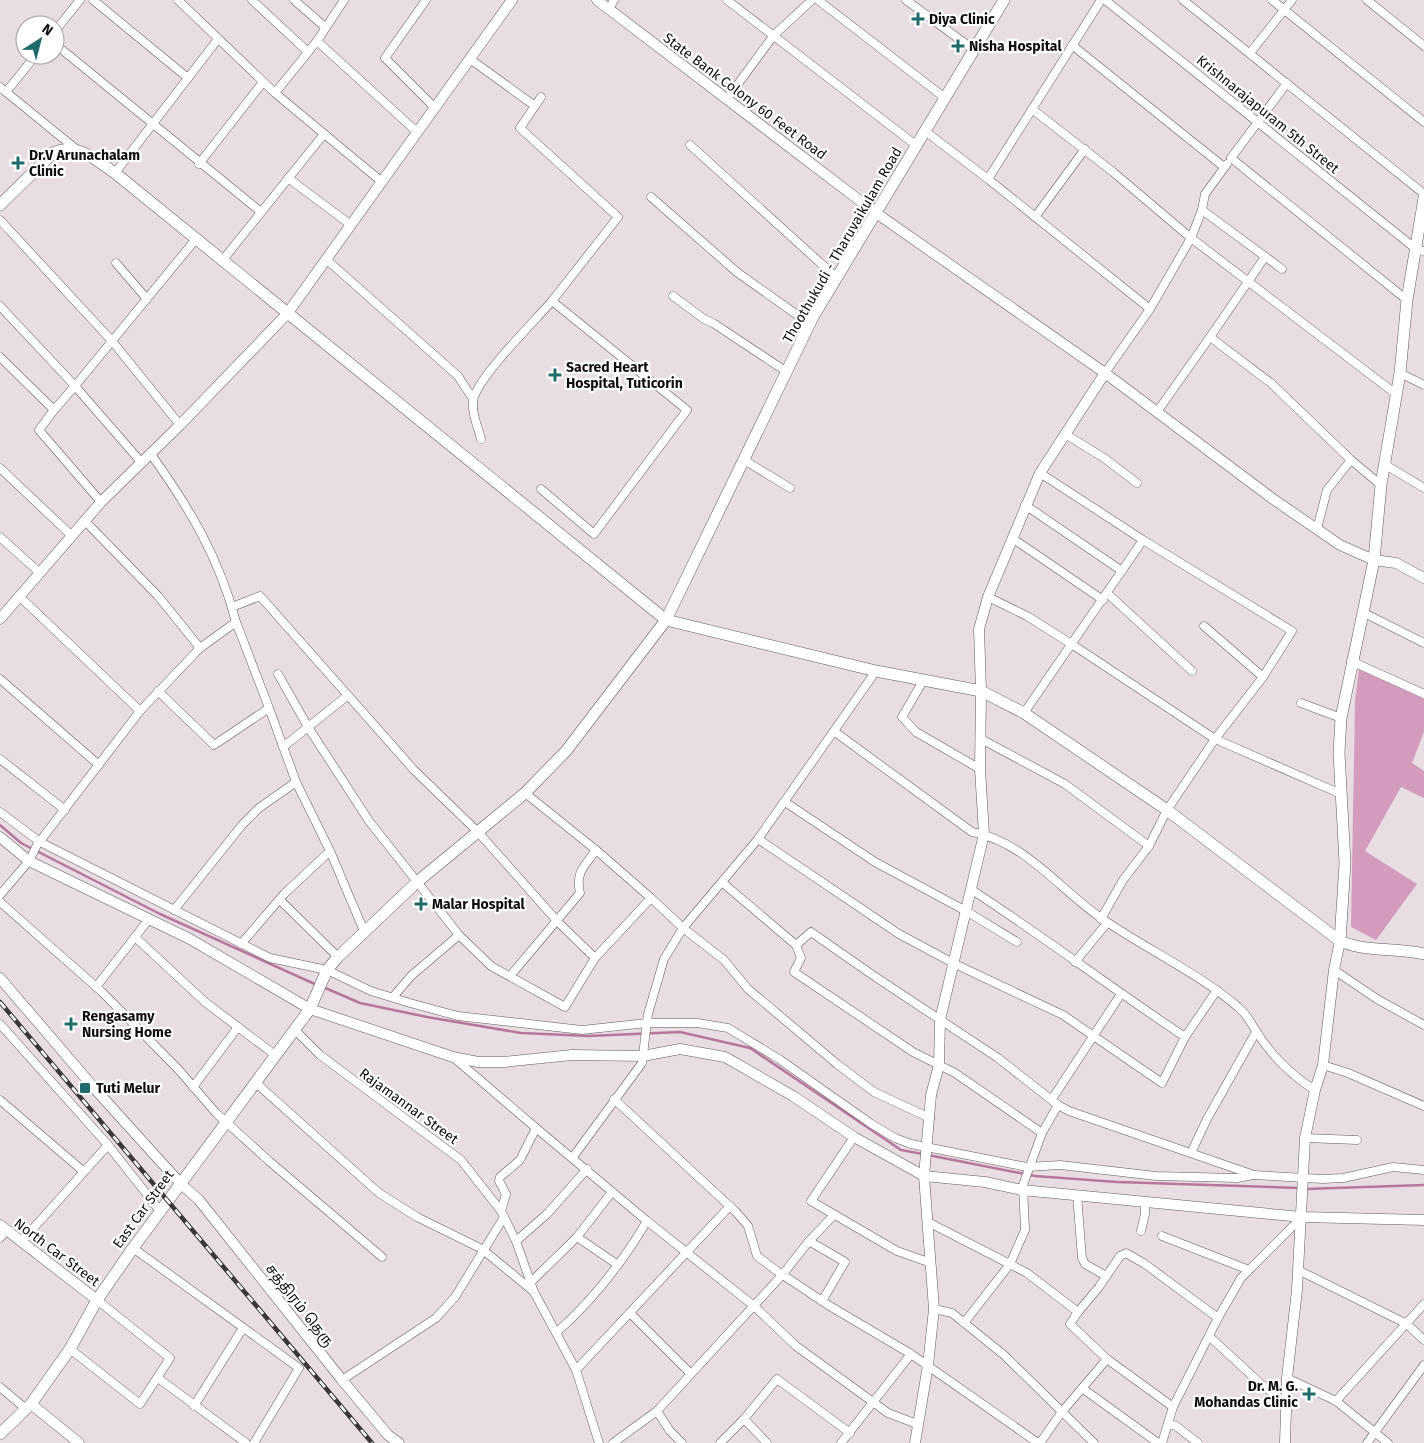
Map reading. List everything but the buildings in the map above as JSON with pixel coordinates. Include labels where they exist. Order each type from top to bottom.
[{"type":"main road","name":"Thoothukudi - Tharuvaikulam Road","points":[[478,832],[525,793],[566,751],[666,620],[810,324],[1004,0]]},
{"type":"main road","points":[[0,205],[53,153],[63,148],[76,149],[90,155],[115,173],[666,620],[922,682],[981,691],[1024,713],[1167,810],[1340,941],[1354,947],[1371,950],[1424,954]]},
{"type":"main road","points":[[1340,941],[1344,863],[1339,753],[1341,718],[1351,661],[1374,560],[1381,485],[1400,373],[1407,300],[1420,250],[1424,198]]},
{"type":"main road","name":"East Car Street","points":[[0,1434],[28,1406],[70,1349],[98,1300],[133,1248],[311,1005],[325,973],[338,956],[417,882],[478,832]]},
{"type":"street","points":[[65,18],[79,0]]},
{"type":"street","points":[[93,0],[188,78]]},
{"type":"street","points":[[178,0],[275,93],[382,182]]},
{"type":"street","points":[[252,0],[308,52]]},
{"type":"street","points":[[294,0],[325,27]]},
{"type":"street","points":[[275,93],[308,52],[344,0]]},
{"type":"street","points":[[426,0],[385,58],[435,108]]},
{"type":"street","points":[[0,619],[101,502],[180,425],[287,314],[512,0]]},
{"type":"street","name":"State Bank Colony 60 Feet Road","points":[[598,0],[611,4],[727,99],[876,213],[1104,373],[1317,529],[1340,545],[1374,560],[1396,563],[1424,578]]},
{"type":"street","points":[[727,0],[917,146]]},
{"type":"street","points":[[727,99],[774,35],[812,0]]},
{"type":"street","points":[[818,0],[945,98]]},
{"type":"street","points":[[906,0],[974,50]]},
{"type":"street","points":[[988,179],[1101,0]]},
{"type":"street","name":"Krishnarajapuram 5th Street","points":[[1105,0],[1420,250]]},
{"type":"street","points":[[1183,0],[1424,194]]},
{"type":"street","points":[[1272,0],[1424,122]]},
{"type":"street","points":[[1250,54],[1292,0]]},
{"type":"street","points":[[1367,0],[1424,46]]},
{"type":"street","points":[[115,173],[218,39]]},
{"type":"street","points":[[316,41],[417,132]]},
{"type":"street","points":[[1072,46],[1224,167]]},
{"type":"street","points":[[65,52],[199,164],[260,212]]},
{"type":"street","points":[[470,59],[535,106]]},
{"type":"street","points":[[26,65],[3,89],[76,149]]},
{"type":"street","points":[[199,164],[263,82]]},
{"type":"street","points":[[915,1443],[928,1365],[934,1309],[924,1174],[931,1095],[938,1065],[940,1020],[955,964],[984,834],[980,769],[981,691],[979,629],[988,596],[1040,473],[1104,373],[1150,308],[1191,238],[1202,210],[1205,194],[1287,83]]},
{"type":"street","points":[[481,439],[475,418],[474,399],[482,382],[552,301],[618,217],[520,128],[541,97]]},
{"type":"street","points":[[1032,109],[1085,149],[1191,238],[1247,282],[1396,394]]},
{"type":"street","points":[[925,131],[1150,308]]},
{"type":"street","points":[[222,261],[324,134]]},
{"type":"street","points":[[690,145],[837,278]]},
{"type":"street","points":[[1036,217],[1085,149]]},
{"type":"street","points":[[1231,158],[1407,300]]},
{"type":"street","points":[[288,178],[351,225]]},
{"type":"street","points":[[652,197],[738,273],[810,324]]},
{"type":"street","points":[[1202,210],[1282,269]]},
{"type":"street","points":[[0,220],[112,341],[180,425]]},
{"type":"street","points":[[101,502],[39,430],[196,240]]},
{"type":"street","points":[[1157,412],[1265,257]]},
{"type":"street","points":[[327,260],[458,376],[474,399]]},
{"type":"street","points":[[116,262],[147,299]]},
{"type":"street","points":[[673,296],[704,319],[787,372]]},
{"type":"street","points":[[541,489],[594,534],[687,410],[552,301]]},
{"type":"street","points":[[0,306],[141,462]]},
{"type":"street","points":[[1210,337],[1272,384],[1351,460],[1381,485]]},
{"type":"street","points":[[0,357],[54,410]]},
{"type":"street","points":[[1400,373],[1424,385]]},
{"type":"street","points":[[1065,434],[1104,458],[1137,483]]},
{"type":"street","points":[[150,453],[180,493],[211,549],[236,622],[296,782],[330,851],[364,931]]},
{"type":"street","points":[[744,460],[790,488]]},
{"type":"street","points":[[1317,529],[1327,490],[1351,460]]},
{"type":"street","points":[[1384,464],[1424,488]]},
{"type":"street","points":[[0,468],[72,536]]},
{"type":"street","points":[[1040,473],[1143,540],[1292,631],[1262,677],[1215,739],[1167,810],[1149,846],[1123,880],[1104,921],[1075,962]]},
{"type":"street","points":[[1025,505],[1122,571]]},
{"type":"street","points":[[85,521],[158,596],[200,648]]},
{"type":"street","points":[[0,537],[40,573]]},
{"type":"street","points":[[1012,538],[1105,597],[1192,671]]},
{"type":"street","points":[[1024,713],[1143,540]]},
{"type":"street","points":[[19,596],[140,711]]},
{"type":"street","points":[[232,607],[260,596],[414,770],[478,832],[558,922],[595,958]]},
{"type":"street","points":[[988,596],[1027,616],[1073,644],[1215,739],[1341,794]]},
{"type":"street","points":[[1362,612],[1424,643]]},
{"type":"street","points":[[0,894],[31,858],[38,844],[140,711],[200,648],[236,622]]},
{"type":"street","points":[[1204,626],[1262,677]]},
{"type":"street","points":[[1351,661],[1424,694]]},
{"type":"street","points":[[573,1157],[614,1099],[637,1072],[664,959],[683,928],[723,883],[758,839],[836,732],[876,671]]},
{"type":"street","points":[[278,674],[308,727],[369,821],[459,935],[491,966],[565,1007],[595,958],[651,898]]},
{"type":"street","points":[[0,679],[99,765]]},
{"type":"street","points":[[922,682],[902,716],[916,732],[980,769]]},
{"type":"street","points":[[158,691],[214,745],[269,708]]},
{"type":"street","points":[[283,747],[347,696]]},
{"type":"street","points":[[1301,703],[1341,718]]},
{"type":"street","points":[[836,732],[972,832],[984,834],[998,840],[1029,859],[1104,921],[1217,990],[1247,1015],[1256,1032],[1296,1078],[1315,1090]]},
{"type":"street","points":[[981,739],[1065,784],[1149,846]]},
{"type":"street","points":[[0,759],[65,810]]},
{"type":"street","points":[[174,910],[242,825],[259,808],[296,782]]},
{"type":"street","points":[[525,793],[596,850],[683,928],[724,960],[748,989],[837,1064],[874,1092],[930,1118]]},
{"type":"street","points":[[784,802],[875,862],[966,911],[1017,942]]},
{"type":"street","points":[[0,812],[38,844],[270,958],[325,973],[371,990],[458,1016],[582,1030],[697,1023],[728,1028],[779,1059],[882,1131],[927,1149],[1027,1169],[1060,1165],[1156,1176],[1237,1178],[1254,1175]]},
{"type":"street","points":[[0,837],[31,858],[190,939],[311,1005],[453,1057],[478,1062],[504,1062],[572,1055],[680,1049],[725,1057],[793,1096],[854,1137],[924,1174],[1077,1195],[1302,1217],[1424,1220]]},
{"type":"street","points":[[758,839],[900,934],[955,964],[1063,1015],[1162,1083],[1185,1036],[1217,990]]},
{"type":"street","points":[[510,976],[558,922],[580,893],[579,873],[596,850]]},
{"type":"street","points":[[240,944],[246,934],[280,901],[284,894],[330,851]]},
{"type":"street","points":[[723,883],[796,945],[801,958],[794,972],[913,1052],[955,1073],[1042,1133]]},
{"type":"street","points":[[972,890],[1042,935],[1075,962],[1185,1036]]},
{"type":"street","points":[[280,901],[338,956]]},
{"type":"street","points":[[0,902],[96,987],[268,1162],[382,1257]]},
{"type":"street","points":[[96,987],[149,919]]},
{"type":"street","points":[[796,945],[811,932],[998,1058],[1068,1111],[1254,1175],[1301,1180],[1343,1178],[1392,1167],[1424,1170]]},
{"type":"street","points":[[393,997],[410,976],[459,935]]},
{"type":"street","points":[[135,937],[198,996],[275,1055]]},
{"type":"street","points":[[1285,1443],[1287,1378],[1302,1217],[1301,1180],[1304,1138],[1323,1065],[1334,970],[1340,941]]},
{"type":"street","points":[[1334,970],[1377,999],[1424,1025]]},
{"type":"street","name":"சத்திரம் தெரு","points":[[0,978],[95,1089],[180,1183],[199,1200],[342,1380],[388,1435],[399,1443]]},
{"type":"street","points":[[964,1323],[1010,1264],[1025,1230],[1022,1187],[1027,1169],[1055,1102],[1092,1036],[1121,994]]},
{"type":"street","points":[[0,1024],[108,1145],[160,1211]]},
{"type":"street","points":[[193,1087],[238,1027]]},
{"type":"street","name":"Rajamannar Street","points":[[294,1029],[320,1054],[461,1160],[502,1214],[516,1241],[534,1292]]},
{"type":"street","points":[[1191,1153],[1207,1119],[1256,1032]]},
{"type":"street","points":[[453,1057],[686,1254],[754,1306],[796,1346],[888,1413],[917,1424]]},
{"type":"street","points":[[1323,1065],[1348,1073],[1424,1106]]},
{"type":"street","points":[[255,1082],[379,1193],[417,1217],[482,1249],[534,1292],[576,1370],[599,1443]]},
{"type":"street","points":[[614,1099],[730,1206],[748,1226],[757,1256],[822,1301],[928,1365],[1039,1443],[1061,1413],[1107,1359]]},
{"type":"street","points":[[0,1100],[83,1171]]},
{"type":"street","points":[[342,1380],[436,1318],[455,1297],[502,1214],[506,1194],[499,1181],[500,1177],[520,1160],[536,1128]]},
{"type":"street","points":[[854,1137],[811,1201],[833,1216],[897,1251],[931,1263]]},
{"type":"street","points":[[1304,1138],[1357,1140]]},
{"type":"street","points":[[21,1242],[108,1145]]},
{"type":"street","points":[[516,1241],[547,1214],[587,1169]]},
{"type":"street","points":[[530,1282],[576,1237],[612,1192]]},
{"type":"street","points":[[1077,1195],[1082,1258],[1085,1264],[1106,1276]]},
{"type":"street","points":[[1141,1231],[1145,1202]]},
{"type":"street","points":[[576,1370],[730,1206]]},
{"type":"street","points":[[613,1443],[657,1411],[783,1274],[809,1241],[833,1216]]},
{"type":"street","points":[[1162,1443],[1173,1407],[1218,1318],[1241,1278],[1302,1217]]},
{"type":"street","points":[[557,1332],[584,1308],[618,1264],[647,1221]]},
{"type":"street","points":[[928,1222],[1027,1274],[1078,1312]]},
{"type":"street","name":"North Car Street","points":[[2,1231],[21,1242],[98,1300]]},
{"type":"street","points":[[1162,1236],[1249,1270]]},
{"type":"street","points":[[576,1237],[618,1264]]},
{"type":"street","points":[[809,1241],[845,1262],[822,1301]]},
{"type":"street","points":[[133,1248],[299,1368],[254,1443]]},
{"type":"street","points":[[1173,1407],[1107,1359],[1070,1324],[1120,1256],[1126,1253],[1146,1264],[1218,1318]]},
{"type":"street","points":[[1298,1270],[1407,1324],[1424,1340]]},
{"type":"street","points":[[70,1349],[140,1404],[170,1358],[98,1300]]},
{"type":"street","points":[[1336,1401],[1374,1356],[1407,1324],[1424,1304]]},
{"type":"street","points":[[934,1309],[952,1313],[1004,1355],[1061,1413],[1094,1443]]},
{"type":"street","points":[[630,1314],[691,1374]]},
{"type":"street","points":[[194,1406],[244,1328]]},
{"type":"street","points":[[1210,1337],[1262,1385],[1286,1402]]},
{"type":"street","points":[[841,1443],[911,1354]]},
{"type":"street","points":[[1367,1443],[1424,1365]]},
{"type":"street","points":[[158,1378],[246,1443]]},
{"type":"street","points":[[1287,1378],[1336,1401],[1388,1443]]},
{"type":"street","points":[[720,1443],[744,1419],[777,1379],[850,1433]]},
{"type":"street","points":[[0,1387],[79,1443]]},
{"type":"street","points":[[1082,1388],[1158,1443]]},
{"type":"street","points":[[657,1411],[670,1431],[682,1443]]},
{"type":"street","points":[[744,1419],[767,1443]]},
{"type":"street","points":[[1168,1424],[1176,1426],[1198,1443]]},
{"type":"shaded area","points":[[1359,669],[1424,699],[1424,732],[1412,763],[1424,771],[1424,798],[1401,787],[1365,851],[1417,884],[1376,940],[1351,927],[1355,701]]},
{"type":"waterway","points":[[0,825],[21,843],[160,914],[317,985]]},
{"type":"waterway","points":[[323,987],[360,1003],[521,1033],[589,1036],[680,1032],[750,1048],[901,1150],[923,1154]]},
{"type":"waterway","points":[[928,1155],[1035,1176],[1117,1182],[1300,1188]]},
{"type":"waterway","points":[[1306,1189],[1424,1185]]},
{"type":"railway","points":[[0,1002],[372,1443]]},
{"type":"place","name":"Diya Clinic","points":[[918,19]]},
{"type":"place","name":"Nisha Hospital","points":[[958,46]]},
{"type":"place","name":"Dr.V Arunachalam Clinic","points":[[18,163]]},
{"type":"place","name":"Sacred Heart Hospital, Tuticorin","points":[[555,375]]},
{"type":"place","name":"Malar Hospital","points":[[421,904]]},
{"type":"place","name":"Rengasamy Nursing Home","points":[[71,1024]]},
{"type":"place","name":"Tuti Melur","points":[[85,1088]]},
{"type":"place","name":"Dr. M. G. Mohandas Clinic","points":[[1309,1394]]}]
